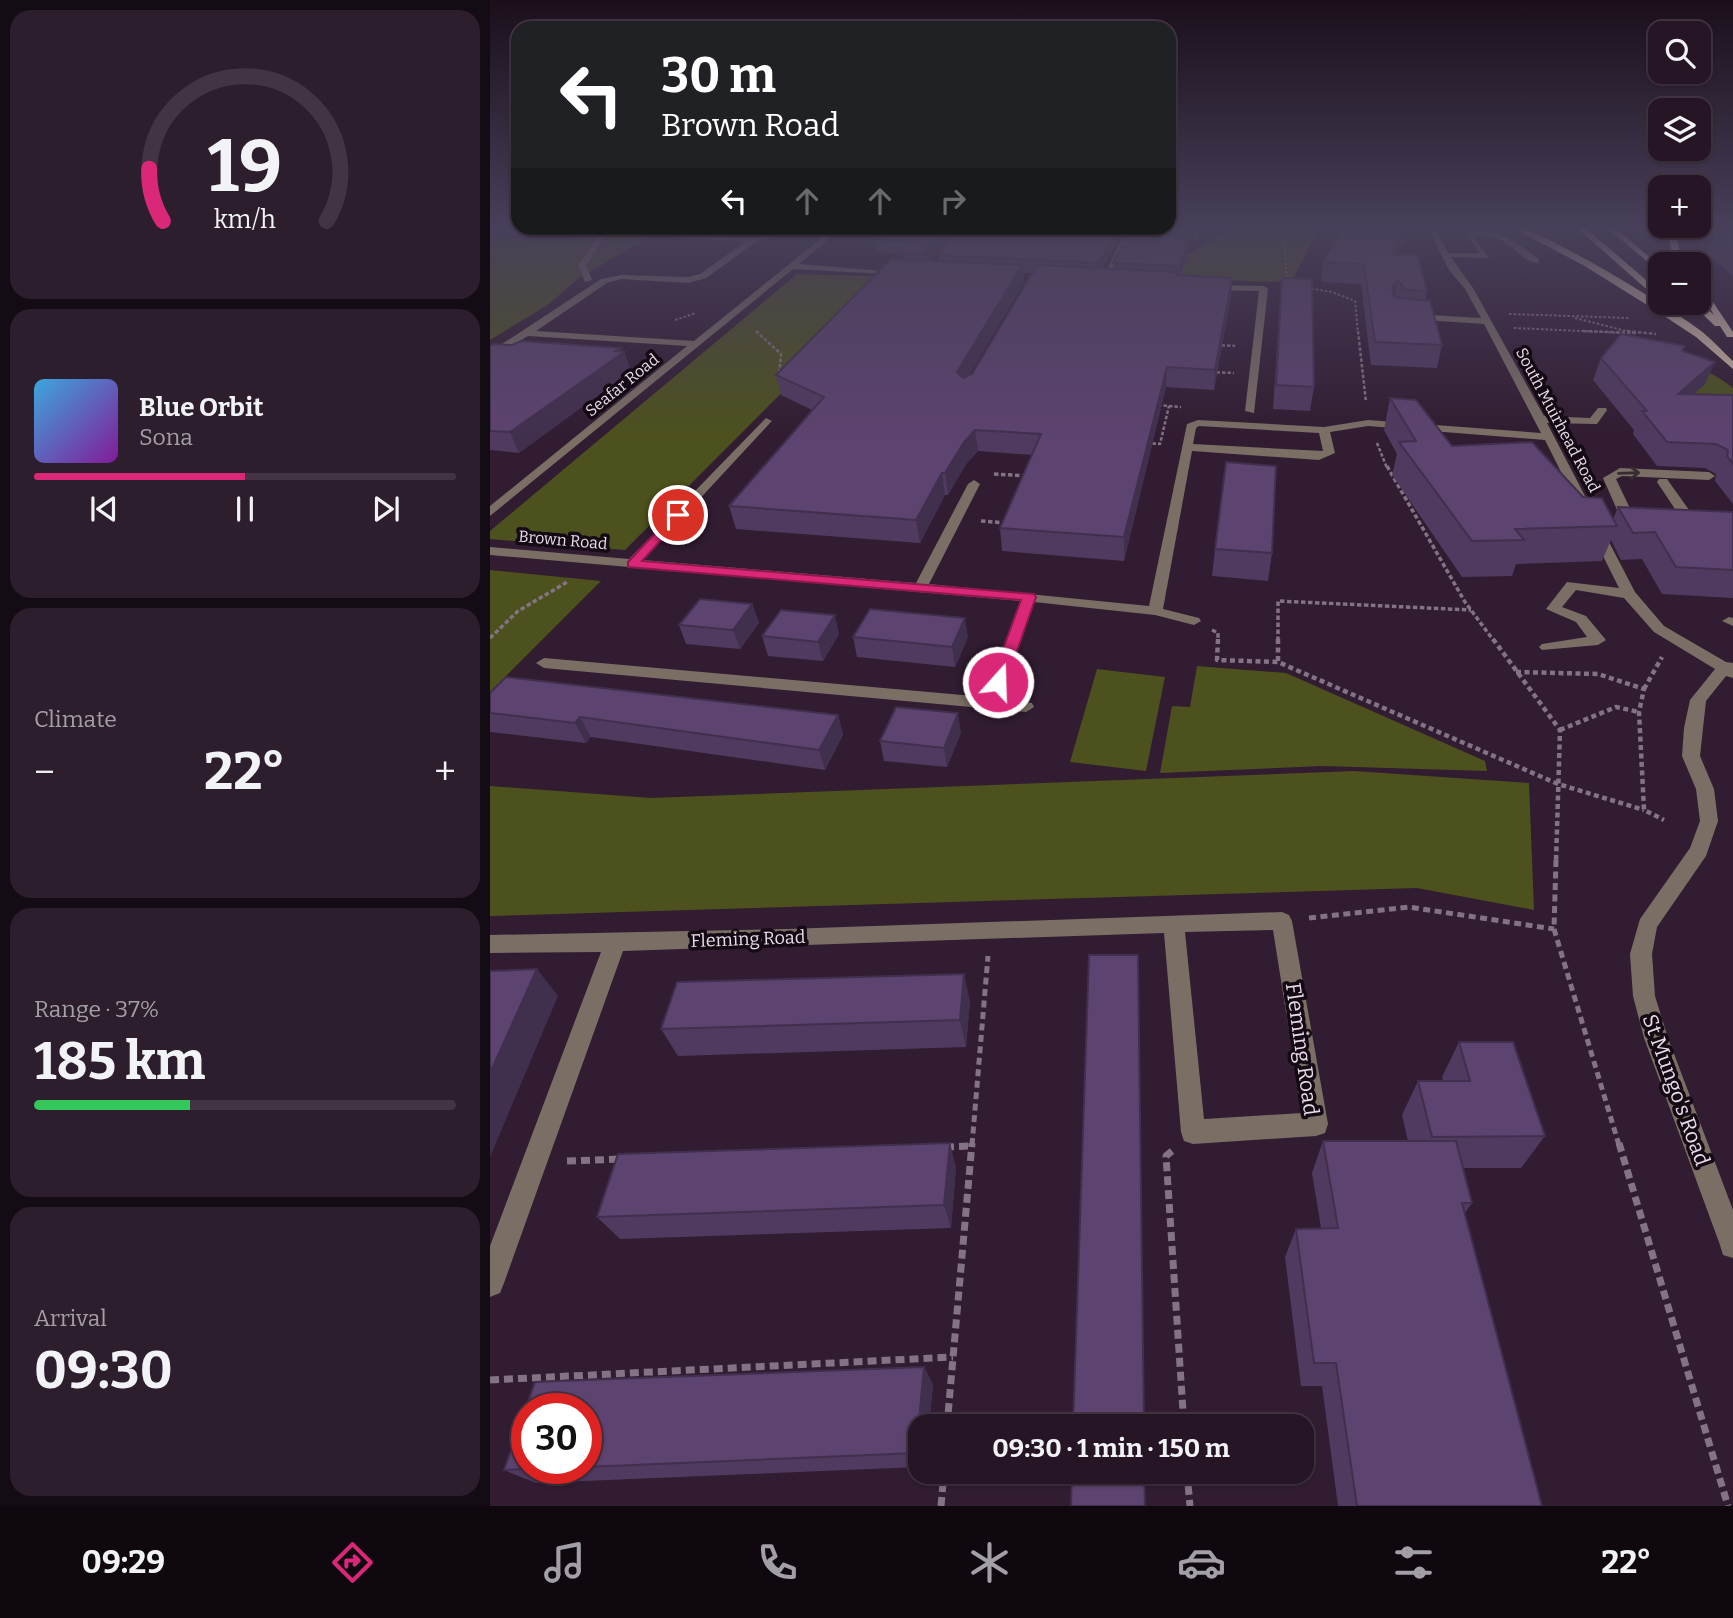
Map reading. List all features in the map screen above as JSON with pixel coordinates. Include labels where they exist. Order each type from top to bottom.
[{"type":"main road","points":[[1642,296],[1701,336]]},
{"type":"main road","points":[[1711,303],[1731,337]]},
{"type":"main road","points":[[1679,315],[1733,366]]},
{"type":"main road","points":[[1708,315],[1731,337]]},
{"type":"street","points":[[490,356],[581,296]]},
{"type":"street","name":"Seafar Road","points":[[490,512],[753,296]]},
{"type":"street","points":[[1250,411],[1263,296]]},
{"type":"street","name":"South Muirhead Road","points":[[1474,296],[1549,437],[1617,520],[1629,594],[1659,629],[1730,669]]},
{"type":"street","points":[[1408,317],[1487,321]]},
{"type":"street","points":[[526,333],[697,344]]},
{"type":"street","points":[[1540,419],[1593,422],[1602,410]]},
{"type":"street","points":[[632,564],[766,421]]},
{"type":"street","points":[[1154,611],[1191,426],[1198,423],[1324,430],[1368,423],[1549,437]]},
{"type":"street","points":[[1187,447],[1319,456],[1329,453],[1324,430]]},
{"type":"street","points":[[1617,520],[1609,478],[1620,472],[1709,476]]},
{"type":"street","points":[[1663,482],[1693,524]]},
{"type":"street","points":[[920,589],[974,484]]},
{"type":"street","name":"Brown Road","points":[[490,551],[1029,597],[1154,611],[1194,621]]},
{"type":"street","points":[[1547,647],[1598,640],[1581,619],[1553,608],[1572,585],[1629,594]]},
{"type":"street","points":[[991,703],[1029,597]]},
{"type":"street","points":[[544,663],[1026,707]]},
{"type":"street","name":"St Mungo's Road","points":[[1730,669],[1698,700],[1691,757],[1705,789],[1709,821],[1699,851],[1647,925],[1641,954],[1644,996],[1656,1038],[1733,1245]]},
{"type":"street","points":[[646,693],[660,674]]},
{"type":"street","name":"Fleming Road","points":[[490,944],[615,943],[1282,922],[1316,1124],[1193,1132]]},
{"type":"street","points":[[1174,924],[1193,1132]]},
{"type":"street","points":[[490,1283],[615,943]]},
{"type":"path","points":[[1341,296],[1356,301],[1368,423],[1391,477],[1471,610],[1560,730],[1554,929],[1728,1506]]},
{"type":"path","points":[[1568,316],[1636,333]]},
{"type":"path","points":[[1487,321],[1568,316],[1632,318]]},
{"type":"path","points":[[1487,321],[1701,336]]},
{"type":"path","points":[[756,331],[782,354],[779,380]]},
{"type":"path","points":[[1204,344],[1258,347]]},
{"type":"path","points":[[1203,372],[1255,374]]},
{"type":"path","points":[[1155,405],[1182,407]]},
{"type":"path","points":[[1147,443],[1160,444],[1169,406]]},
{"type":"path","points":[[974,484],[965,472],[1034,477]]},
{"type":"path","points":[[956,519],[1013,524]]},
{"type":"path","points":[[490,638],[517,611],[603,562]]},
{"type":"path","points":[[1278,662],[1278,601],[1471,610]]},
{"type":"path","points":[[1194,621],[1218,633],[1217,660],[1278,662],[1558,784],[1644,810],[1664,820]]},
{"type":"path","points":[[1644,810],[1639,712],[1644,689],[1672,638]]},
{"type":"path","points":[[1516,672],[1556,675],[1596,671],[1625,678],[1644,689]]},
{"type":"path","points":[[1560,730],[1616,707],[1639,712]]},
{"type":"path","points":[[1282,922],[1409,907],[1554,929]]},
{"type":"path","points":[[948,1414],[990,930]]},
{"type":"path","points":[[1183,1414],[1166,1156],[1193,1132]]},
{"type":"path","points":[[930,1148],[971,1146]]},
{"type":"path","points":[[535,1162],[630,1158]]},
{"type":"path","points":[[490,1380],[953,1357]]},
{"type":"path","points":[[941,1506],[943,1484]]},
{"type":"path","points":[[1188,1484],[1190,1506]]},
{"type":"green space","points":[[490,296],[558,296],[549,304],[490,340]]},
{"type":"green space","points":[[770,296],[878,296],[625,550],[490,539],[490,531]]},
{"type":"green space","points":[[1649,354],[1704,370],[1733,388],[1733,418],[1717,418]]},
{"type":"green space","points":[[490,570],[601,581],[490,692]]},
{"type":"green space","points":[[1197,666],[1286,673],[1485,761],[1487,771],[1322,766],[1160,773],[1172,706],[1190,707]]},
{"type":"green space","points":[[1097,669],[1165,677],[1146,771],[1070,762]]},
{"type":"green space","points":[[1354,771],[1529,783],[1534,910],[1417,888],[490,916],[490,786],[651,798]]},
{"type":"building","points":[[854,296],[1003,296],[957,372],[963,378],[972,374],[1018,296],[1229,296],[1215,370],[1167,367],[1124,537],[1000,528],[1041,434],[975,430],[964,442],[945,473],[942,473],[916,520],[729,506],[824,397],[776,375]]},
{"type":"building","points":[[1281,296],[1312,296],[1314,387],[1276,385]]},
{"type":"building","points":[[1369,296],[1430,301],[1442,345],[1375,342]]},
{"type":"building","points":[[1621,334],[1685,346],[1682,351],[1715,362],[1678,394],[1733,395],[1733,464],[1727,456],[1728,450],[1716,444],[1667,442],[1642,411],[1647,411],[1601,358]]},
{"type":"building","points":[[521,341],[621,348],[616,351],[624,352],[510,432],[490,431],[490,346],[512,345]]},
{"type":"building","points":[[1390,398],[1416,400],[1452,446],[1532,442],[1583,497],[1602,498],[1617,526],[1515,529],[1524,540],[1472,541],[1399,442],[1416,441]]},
{"type":"building","points":[[1226,462],[1276,466],[1272,553],[1215,549]]},
{"type":"building","points":[[1618,507],[1733,512],[1733,570],[1676,567],[1655,532],[1633,533]]},
{"type":"building","points":[[700,599],[752,604],[733,630],[679,625]]},
{"type":"building","points":[[870,609],[965,618],[952,647],[853,637]]},
{"type":"building","points":[[781,610],[835,615],[818,642],[762,636]]},
{"type":"building","points":[[506,677],[838,715],[819,750],[580,717],[575,723],[490,713],[490,693]]},
{"type":"building","points":[[896,707],[958,713],[944,748],[880,741]]},
{"type":"building","points":[[1089,955],[1138,955],[1144,1414],[1073,1414]]},
{"type":"building","points":[[537,969],[490,1073],[490,971]]},
{"type":"building","points":[[964,974],[960,1020],[661,1029],[677,982]]},
{"type":"building","points":[[1459,1042],[1513,1042],[1545,1136],[1432,1137],[1418,1081],[1470,1081]]},
{"type":"building","points":[[1323,1141],[1456,1141],[1472,1203],[1462,1203],[1542,1506],[1357,1506],[1336,1363],[1314,1363],[1296,1229],[1338,1228]]},
{"type":"building","points":[[950,1143],[944,1205],[597,1217],[618,1154]]},
{"type":"building","points":[[924,1367],[920,1414],[908,1414],[908,1453],[602,1466],[602,1393],[531,1393],[535,1382]]},
{"type":"building","points":[[511,1450],[511,1470],[504,1470]]},
{"type":"building","points":[[1072,1484],[1144,1484],[1145,1506],[1071,1506]]},
{"type":"route","points":[[678,515],[632,564],[1029,597],[998,682]]}]
